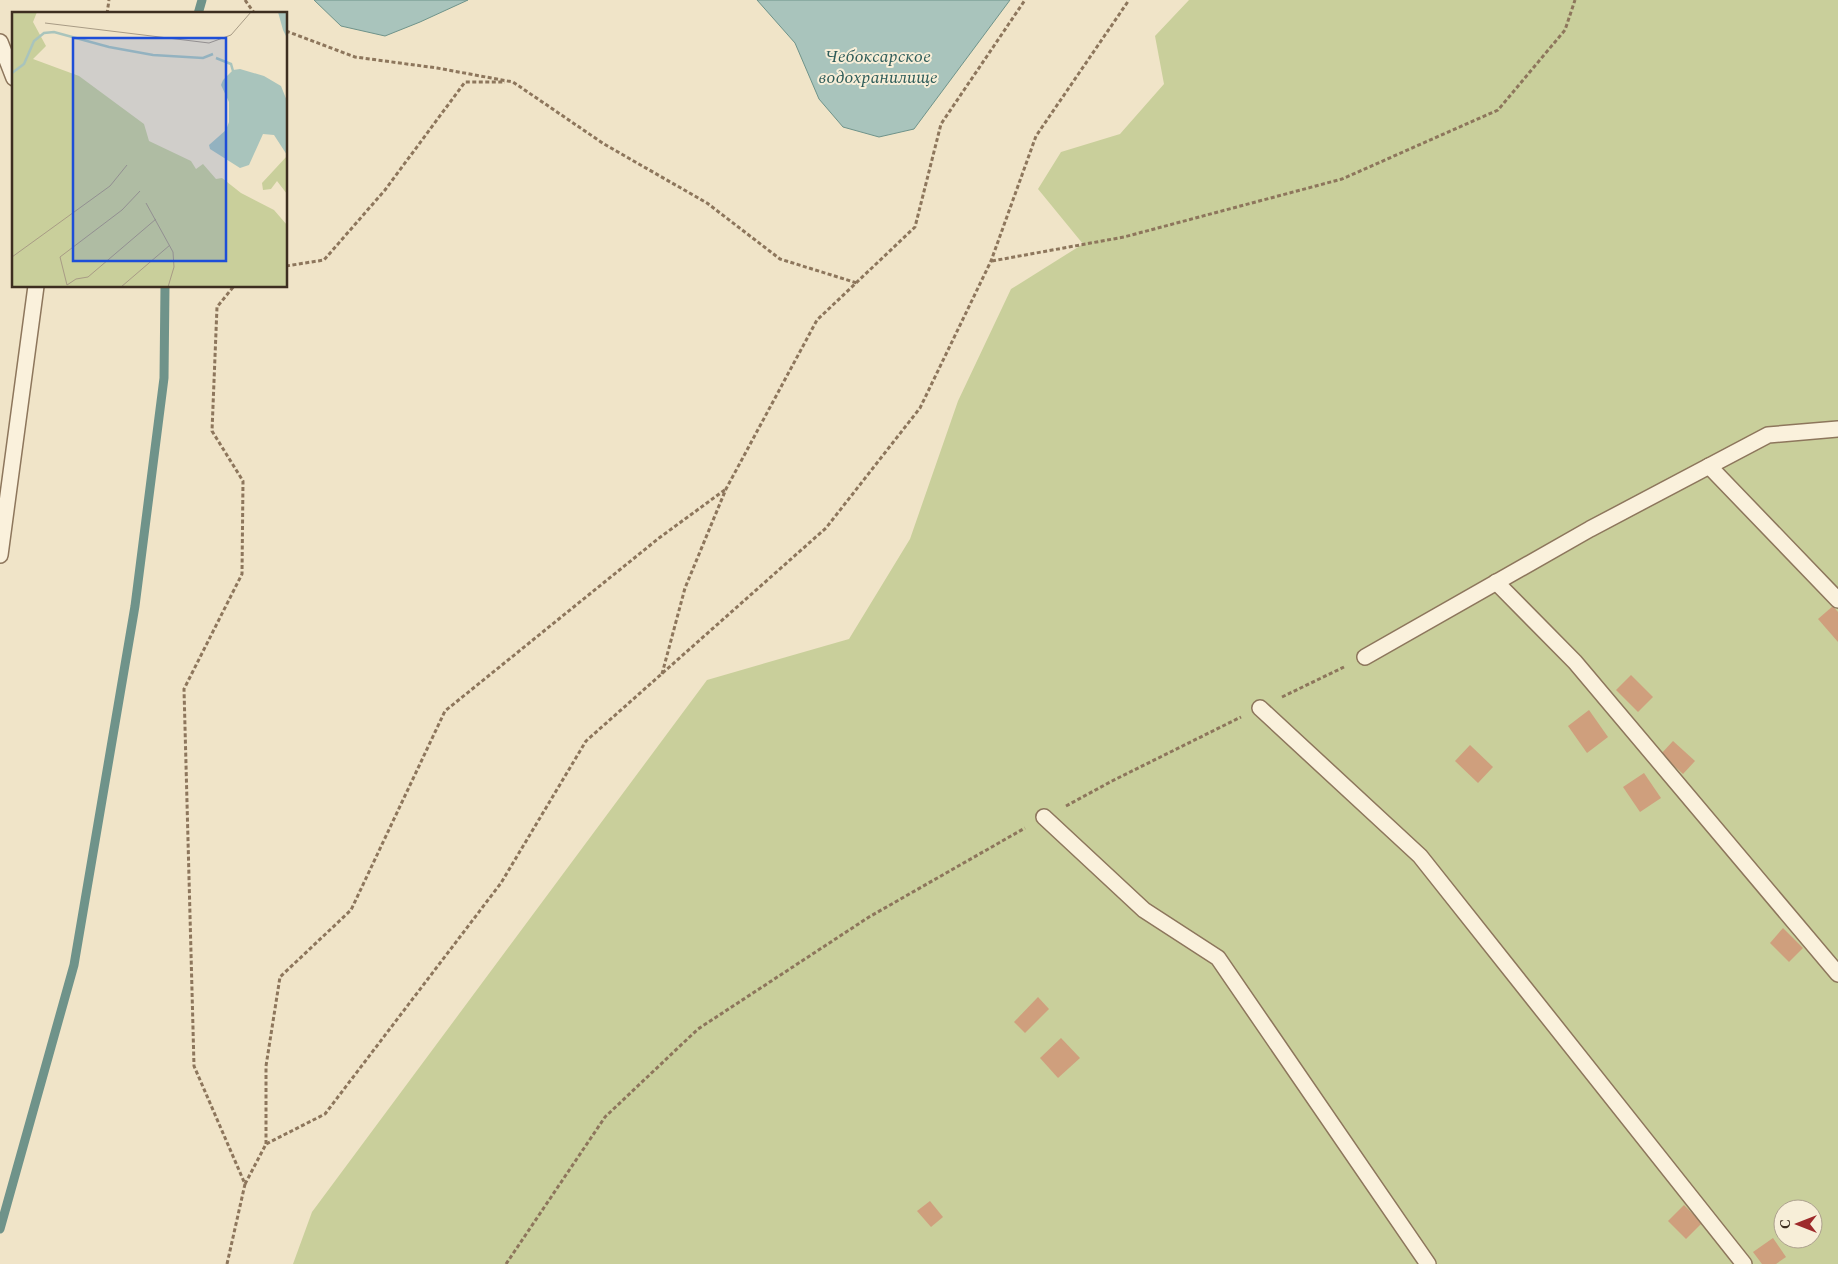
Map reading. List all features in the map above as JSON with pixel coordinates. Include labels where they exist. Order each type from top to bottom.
[{"type":"lane","points":[[0,42],[12,73]]},
{"type":"lane","points":[[0,556],[36,288]]},
{"type":"lane","points":[[1364,657],[1590,529],[1768,435],[1838,429]]},
{"type":"lane","points":[[1709,466],[1838,600]]},
{"type":"lane","points":[[1496,582],[1575,662],[1838,974]]},
{"type":"lane","points":[[1260,708],[1420,856],[1744,1264]]},
{"type":"lane","points":[[1044,817],[1144,910],[1218,958],[1428,1264]]},
{"type":"path","points":[[245,0],[254,12]]},
{"type":"path","points":[[662,674],[685,588],[726,489],[817,320],[915,227],[941,124],[1025,0]]},
{"type":"path","points":[[266,1144],[325,1114],[501,882],[586,741],[826,528],[920,408],[991,261],[1036,136],[1129,0]]},
{"type":"path","points":[[991,261],[1124,237],[1342,180],[1498,110],[1565,30],[1575,0]]},
{"type":"path","points":[[288,32],[355,57],[437,68],[513,82],[604,144],[707,204],[780,259],[857,283]]},
{"type":"path","points":[[288,266],[324,260],[385,190],[465,82],[513,82]]},
{"type":"path","points":[[232,288],[217,306],[212,431],[243,482],[242,574],[184,689],[194,1066],[245,1184]]},
{"type":"path","points":[[227,1264],[245,1184],[266,1144],[266,1066],[280,977],[351,910],[445,711],[659,538],[726,489]]},
{"type":"path","points":[[506,1264],[605,1117],[698,1029],[869,918],[1044,817],[1112,781],[1364,657]]},
{"type":"green space","points":[[1189,0],[1838,0],[1838,1264],[293,1264],[312,1212],[707,680],[849,639],[910,539],[958,401],[1011,289],[1083,244],[1038,189],[1061,152],[1120,134],[1164,84],[1155,36]]},
{"type":"water","points":[[314,0],[468,0],[385,36],[341,26]]},
{"type":"water","name":"Чебоксарское водохранилище","points":[[757,0],[1010,0],[914,129],[879,137],[843,127],[819,99],[795,43]]},
{"type":"building","points":[[1833,606],[1838,612],[1838,642],[1818,619]]},
{"type":"building","points":[[1631,675],[1653,697],[1638,712],[1616,690]]},
{"type":"building","points":[[1589,710],[1608,737],[1587,753],[1568,726]]},
{"type":"building","points":[[1673,741],[1695,761],[1683,774],[1661,754]]},
{"type":"building","points":[[1470,745],[1493,767],[1478,783],[1455,761]]},
{"type":"building","points":[[1644,773],[1661,798],[1640,812],[1623,787]]},
{"type":"building","points":[[1783,928],[1803,948],[1789,962],[1770,943]]},
{"type":"building","points":[[1038,997],[1049,1009],[1025,1033],[1014,1022]]},
{"type":"building","points":[[1061,1038],[1080,1058],[1058,1078],[1040,1058]]},
{"type":"building","points":[[930,1201],[943,1217],[931,1227],[917,1211]]},
{"type":"building","points":[[1684,1205],[1702,1223],[1686,1239],[1668,1221]]},
{"type":"building","points":[[1773,1238],[1773,1249],[1781,1249],[1786,1257],[1776,1264],[1762,1264],[1753,1252]]},
{"type":"waterway","points":[[199,12],[202,0]]},
{"type":"waterway","points":[[0,1229],[74,965],[135,606],[164,378],[165,288]]}]
